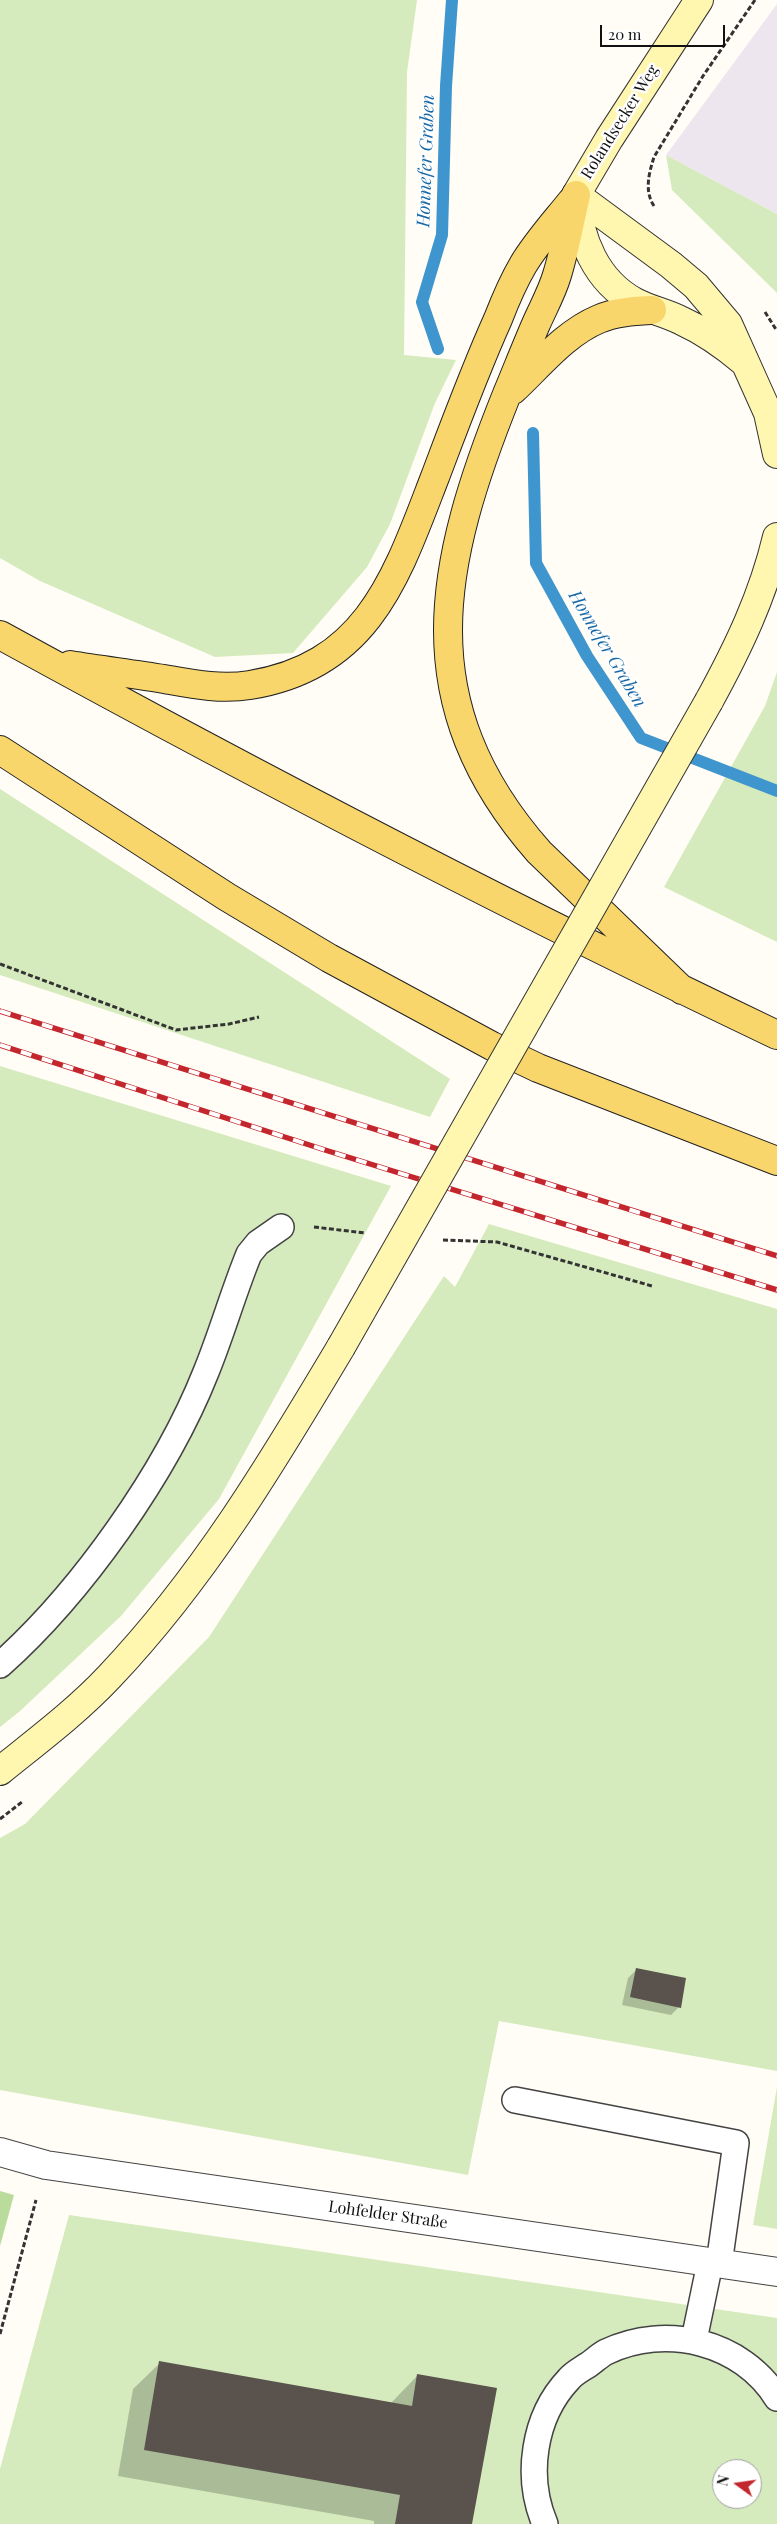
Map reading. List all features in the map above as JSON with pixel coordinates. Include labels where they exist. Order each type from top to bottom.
[{"type":"main road","points":[[576,194],[557,277],[506,396],[482,459],[464,517],[452,569],[446,645],[452,688],[462,725],[483,770],[518,829],[539,852],[682,990]]},
{"type":"main road","points":[[48,661],[202,685],[249,686],[280,679],[310,668],[340,646],[363,624],[396,573],[409,548],[473,378],[523,264],[576,194]]},
{"type":"main road","points":[[506,396],[580,329],[599,319],[613,315],[652,310]]},
{"type":"main road","points":[[0,635],[353,824],[682,990],[777,1035]]},
{"type":"main road","points":[[0,750],[227,897],[329,958],[508,1054],[777,1161]]},
{"type":"street","name":"Rolandsecker Weg","points":[[576,194],[697,1]]},
{"type":"street","points":[[576,194],[578,219],[599,271],[620,292],[652,310],[698,329],[743,361]]},
{"type":"street","points":[[576,194],[647,246],[696,286],[728,324],[768,413],[777,454]]},
{"type":"street","points":[[0,1771],[54,1728],[108,1679],[200,1570],[261,1481],[341,1347],[709,701],[752,618],[770,568],[777,537]]},
{"type":"street","name":"Lohfelder Straße","points":[[0,2152],[46,2165],[777,2272]]},
{"type":"lane","points":[[0,1665],[89,1570],[128,1515],[160,1464],[206,1373],[249,1254],[258,1243],[281,1228]]},
{"type":"lane","points":[[515,2100],[736,2143],[715,2263],[694,2340]]},
{"type":"lane","points":[[546,2524],[537,2505],[533,2460],[544,2416],[569,2379],[606,2352],[648,2338],[694,2340],[734,2355],[767,2382],[777,2398]]},
{"type":"path","points":[[658,213],[651,201],[648,187],[649,172],[654,157],[703,76],[755,0]]},
{"type":"path","points":[[759,306],[777,330]]},
{"type":"path","points":[[0,964],[176,1030],[229,1024],[259,1017]]},
{"type":"path","points":[[281,1228],[321,1227],[368,1233]]},
{"type":"path","points":[[440,1240],[498,1242],[652,1286]]},
{"type":"path","points":[[0,2334],[46,2165]]},
{"type":"shaded area","points":[[777,4],[777,214],[666,155]]},
{"type":"green space","points":[[0,0],[417,0],[407,72],[404,355],[456,360],[435,403],[390,524],[367,567],[293,653],[215,657],[40,581],[0,558]]},
{"type":"green space","points":[[666,155],[777,214],[777,293],[672,190]]},
{"type":"green space","points":[[777,672],[777,942],[664,887],[765,706]]},
{"type":"green space","points":[[0,789],[450,1079],[430,1117],[0,975]]},
{"type":"green space","points":[[0,1066],[391,1186],[219,1499],[121,1616],[19,1712],[0,1727]]},
{"type":"green space","points":[[489,1224],[777,1309],[777,2071],[499,2021],[468,2175],[0,2090],[0,1838],[25,1824],[209,1637],[444,1276],[455,1287]]},
{"type":"green space","points":[[777,2087],[777,2229],[753,2225]]},
{"type":"green space","points":[[0,2191],[14,2195],[0,2246]]},
{"type":"green space","points":[[69,2215],[777,2318],[777,2524],[0,2524],[0,2469]]},
{"type":"building","points":[[636,1968],[686,1978],[681,2008],[630,1997]]},
{"type":"building","points":[[159,2361],[412,2406],[417,2374],[497,2388],[472,2524],[395,2524],[400,2495],[144,2450]]},
{"type":"waterway","name":"Honnefer Graben","points":[[438,349],[422,302],[442,235],[446,86],[452,0]]},
{"type":"waterway","name":"Honnefer Graben","points":[[533,433],[536,563],[587,656],[641,738],[777,791]]},
{"type":"railway","points":[[0,1011],[777,1256]]},
{"type":"railway","points":[[0,1045],[325,1150],[777,1290]]}]
